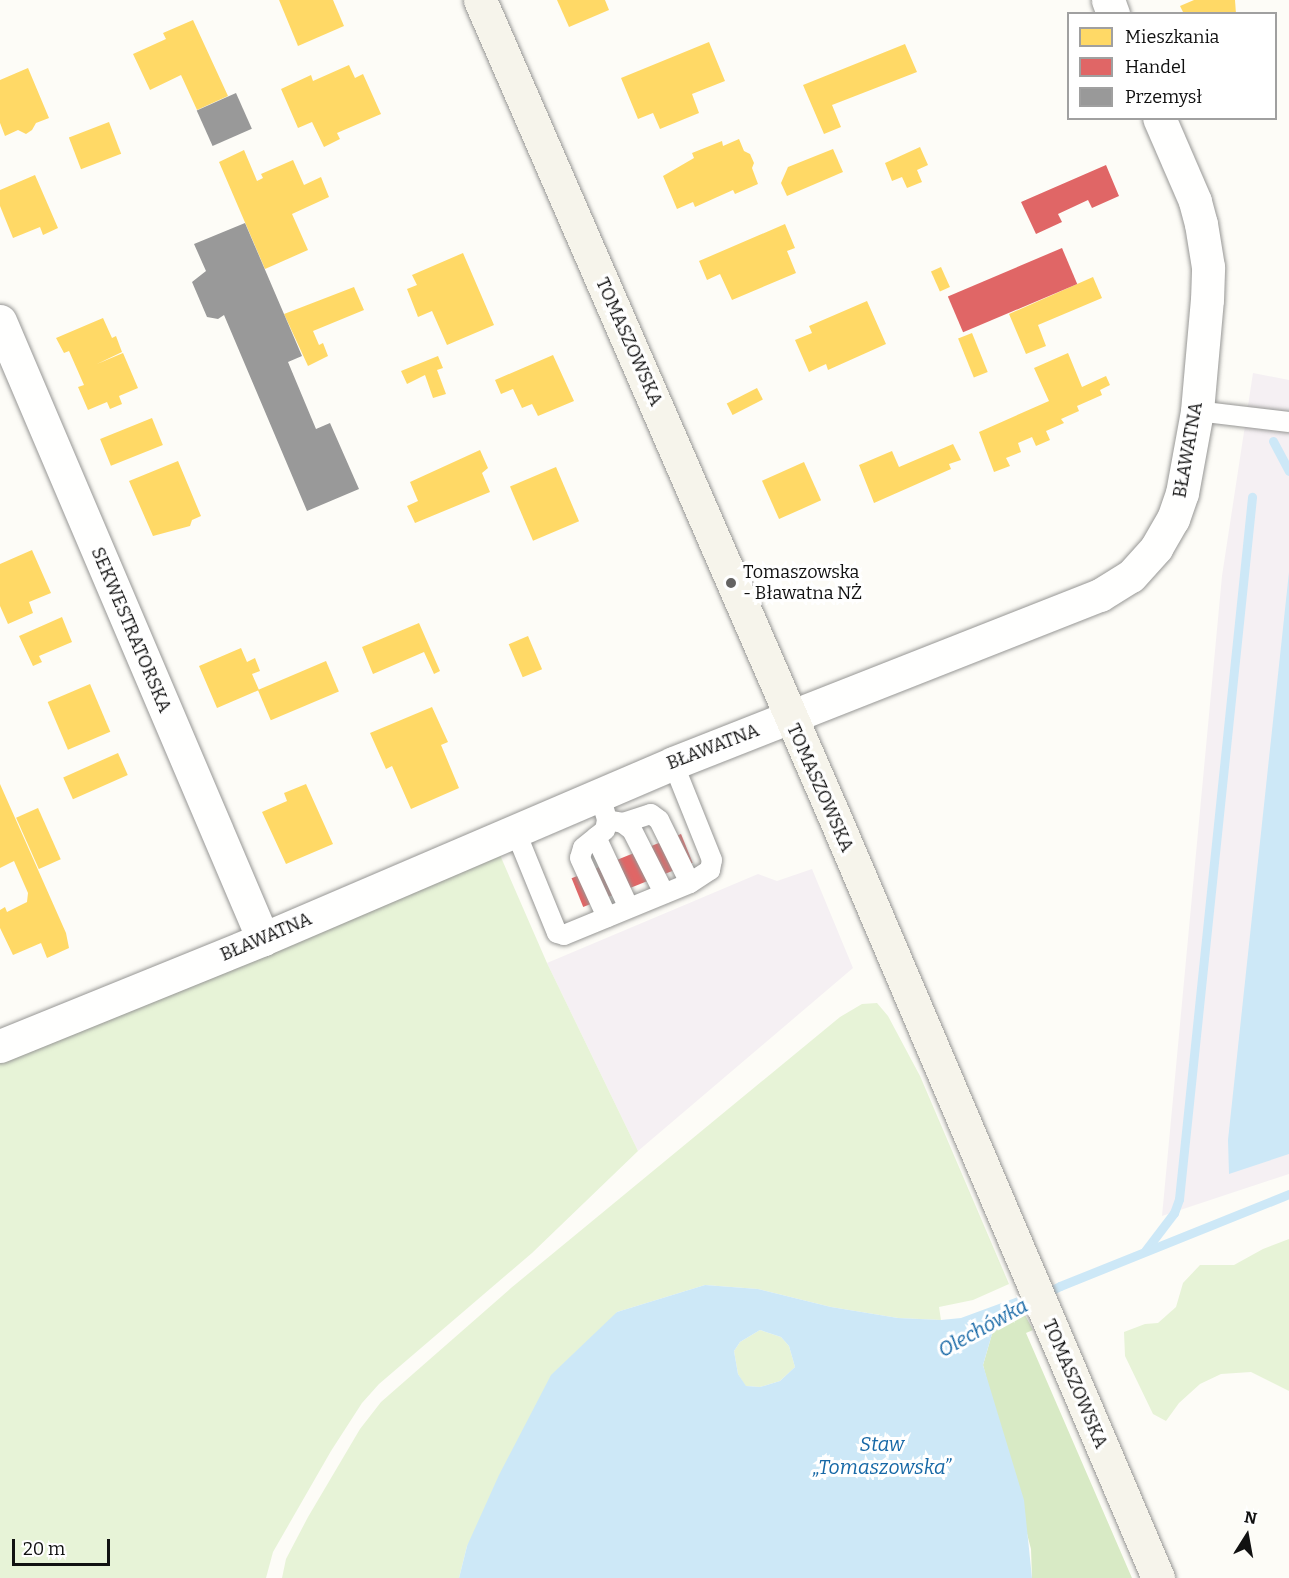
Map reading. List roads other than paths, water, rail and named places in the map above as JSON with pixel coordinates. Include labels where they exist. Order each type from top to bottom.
[{"type":"street","name":"TOMASZOWSKA","points":[[480,0],[1158,1578]]},
{"type":"street","name":"BŁAWATNA","points":[[0,1046],[263,939],[515,830],[610,812],[673,763],[1100,596],[1131,576],[1156,548],[1173,519],[1182,493],[1197,411],[1208,267],[1195,201],[1160,120]]},
{"type":"street","name":"SEKWESTRATORSKA","points":[[0,321],[263,939]]},
{"type":"lane","points":[[1197,411],[1289,422]]},
{"type":"lane","points":[[515,830],[557,933],[564,935],[690,883],[710,870],[712,860],[673,763]]},
{"type":"lane","points":[[610,812],[651,814],[659,820],[690,883]]},
{"type":"lane","points":[[607,917],[580,858],[583,848],[605,830],[610,812]]},
{"type":"lane","points":[[610,812],[632,830],[664,893]]},
{"type":"lane","points":[[596,837],[629,908]]},
{"type":"water","points":[[1289,572],[1289,1154],[1229,1174],[1228,1140]]},
{"type":"water","name":"Staw „Tomaszowska”","points":[[705,1285],[758,1289],[831,1307],[898,1318],[941,1320],[961,1318],[1018,1297],[1025,1315],[1007,1320],[992,1334],[983,1365],[1024,1500],[1032,1578],[459,1578],[467,1546],[499,1475],[551,1375],[617,1312]],"holes":[[[760,1330],[781,1337],[789,1346],[795,1367],[780,1381],[760,1387],[746,1386],[738,1374],[734,1351],[740,1342]]]},
{"type":"waterway","points":[[1273,441],[1289,471]]},
{"type":"waterway","points":[[1145,1251],[1174,1213],[1179,1199],[1252,497]]},
{"type":"waterway","name":"Olechówka","points":[[1012,1311],[1060,1286],[1289,1194]]},
{"type":"place","name":"Tomaszowska - Bławatna NŻ","points":[[731,583]]}]
